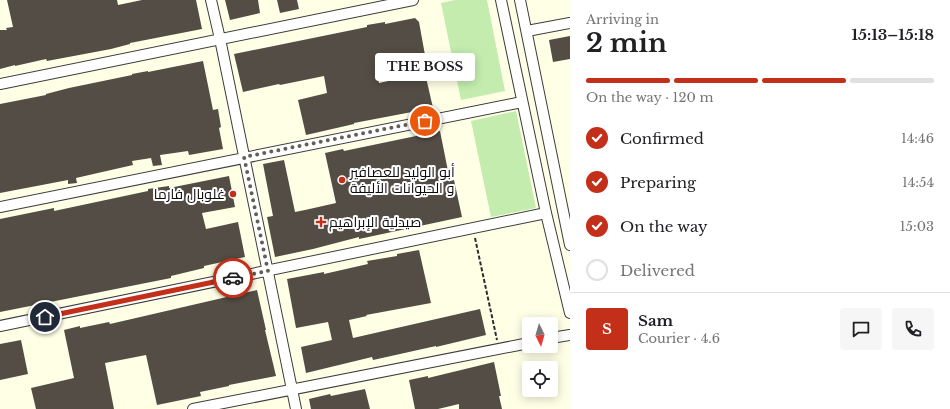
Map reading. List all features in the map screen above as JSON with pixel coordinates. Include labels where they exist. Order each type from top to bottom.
[{"type":"street","points":[[211,0],[296,409]]},
{"type":"street","points":[[0,84],[413,0]]},
{"type":"street","points":[[501,0],[546,213],[570,313]]},
{"type":"street","points":[[520,0],[570,245]]},
{"type":"street","points":[[527,31],[570,23]]},
{"type":"street","points":[[0,207],[522,102]]},
{"type":"street","points":[[0,326],[546,213]]},
{"type":"street","points":[[558,337],[570,335]]},
{"type":"street","points":[[193,409],[522,344]]},
{"type":"path","points":[[473,228],[499,349]]},
{"type":"green space","points":[[455,0],[487,0],[505,91],[461,100],[441,3]]},
{"type":"green space","points":[[516,111],[536,208],[491,217],[471,121]]},
{"type":"building","points":[[7,0],[117,0],[118,5],[142,0],[196,0],[202,29],[130,43],[111,49],[47,61],[46,59],[0,69],[0,30],[7,30],[6,28],[13,27]]},
{"type":"building","points":[[225,0],[258,0],[260,13],[230,20]]},
{"type":"building","points":[[277,0],[297,0],[299,9],[280,13]]},
{"type":"building","points":[[415,18],[419,22],[425,55],[375,65],[379,83],[425,73],[433,108],[354,123],[306,135],[298,100],[327,93],[324,76],[243,92],[234,54],[367,27],[367,25],[385,22],[385,24]]},
{"type":"building","points":[[570,36],[570,59],[553,62],[549,40]]},
{"type":"building","points":[[203,61],[213,110],[218,109],[221,127],[219,128],[223,149],[189,155],[188,151],[160,155],[162,165],[153,166],[151,158],[132,161],[133,165],[76,178],[77,183],[68,184],[68,180],[0,193],[0,104],[46,95],[69,88],[132,74]]},
{"type":"building","points":[[440,131],[450,181],[454,180],[462,217],[359,239],[359,237],[275,257],[267,217],[273,216],[263,164],[284,160],[295,212],[336,203],[325,153],[343,149],[344,151]]},
{"type":"building","points":[[229,176],[235,207],[202,213],[206,229],[238,222],[245,257],[204,266],[204,268],[171,276],[171,278],[0,312],[0,219],[54,208],[54,211],[148,191],[148,189],[169,186],[169,188]]},
{"type":"building","points":[[419,250],[431,303],[366,315],[367,316],[349,320],[353,338],[480,309],[486,335],[373,360],[372,357],[306,373],[301,347],[332,340],[328,322],[296,328],[287,279],[324,272],[324,274],[368,264],[367,261],[397,256],[397,254]]},
{"type":"building","points":[[257,290],[276,376],[200,392],[201,396],[157,405],[146,355],[105,363],[114,409],[36,409],[31,388],[74,378],[64,330],[109,322],[110,324]]},
{"type":"building","points":[[21,340],[28,374],[0,380],[0,344]]},
{"type":"building","points":[[494,362],[502,409],[459,409],[459,404],[438,409],[415,409],[409,380],[428,376],[428,378]]},
{"type":"building","points":[[365,389],[370,409],[311,409],[309,399],[330,394],[331,396]]},
{"type":"way so far","points":[[233,278],[268,271],[244,157],[425,121]]},
{"type":"place","name":"THE BOSS","points":[[425,121]]},
{"type":"place","name":"أبو الوليد للعصافير و الحيوانات الأليفة","points":[[342,180]]},
{"type":"place","name":"غلوبال فارما","points":[[233,194]]},
{"type":"place","name":"صيدلية الإبراهيم","points":[[321,222]]},
{"type":"route","points":[[45,317],[233,278]]}]
